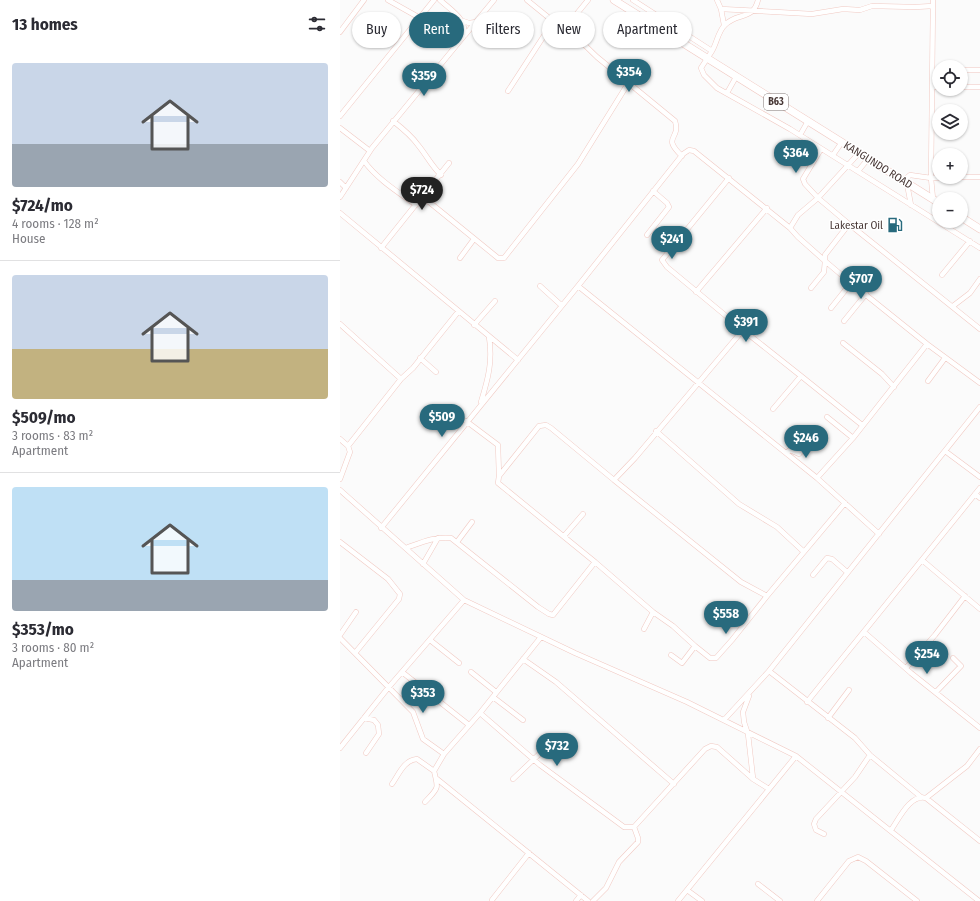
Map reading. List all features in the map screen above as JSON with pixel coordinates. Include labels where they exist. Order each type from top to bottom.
[{"type":"highway","name":"KANGUNDO ROAD","points":[[614,0],[932,199]]},
{"type":"highway","points":[[968,221],[980,229]]},
{"type":"street","points":[[340,32],[364,0]]},
{"type":"street","points":[[388,0],[409,12]]},
{"type":"street","points":[[425,12],[434,0]]},
{"type":"street","points":[[440,0],[453,12]]},
{"type":"street","points":[[484,12],[494,0]]},
{"type":"street","points":[[527,0],[542,12]]},
{"type":"street","points":[[578,12],[588,0]]},
{"type":"street","points":[[626,8],[632,0],[712,50]]},
{"type":"street","points":[[718,0],[722,9],[724,25],[708,59],[703,64],[702,71],[713,85],[858,170],[980,248]]},
{"type":"street","points":[[755,11],[758,0]]},
{"type":"street","points":[[933,0],[933,60]]},
{"type":"street","points":[[722,9],[812,14],[843,9],[860,10],[872,6],[932,6]]},
{"type":"street","points":[[724,25],[755,11]]},
{"type":"street","points":[[464,25],[464,36]]},
{"type":"street","points":[[464,36],[472,27]]},
{"type":"street","points":[[340,116],[409,31]]},
{"type":"street","points":[[508,91],[542,39]]},
{"type":"street","points":[[340,197],[370,151],[454,48]]},
{"type":"street","points":[[588,48],[675,121],[676,126],[672,147],[682,156]]},
{"type":"street","points":[[968,70],[980,70]]},
{"type":"street","points":[[727,93],[736,77]]},
{"type":"street","points":[[423,197],[498,258],[504,258],[578,164],[629,82]]},
{"type":"street","points":[[968,87],[980,87]]},
{"type":"street","points":[[933,96],[931,178],[934,192]]},
{"type":"street","points":[[393,121],[408,133],[419,145],[429,163],[441,175]]},
{"type":"street","points":[[800,135],[808,121]]},
{"type":"street","points":[[340,128],[370,151]]},
{"type":"street","points":[[833,155],[842,142]]},
{"type":"street","points":[[821,149],[803,179],[805,184],[818,198],[849,224],[980,329]]},
{"type":"street","points":[[381,528],[466,421],[578,286],[653,191],[682,156],[689,150],[694,151],[767,208],[851,283],[945,358],[980,383]]},
{"type":"street","points":[[790,228],[798,215],[818,198],[859,153]]},
{"type":"street","points":[[858,170],[868,159]]},
{"type":"street","points":[[364,161],[369,168],[416,205]]},
{"type":"street","points":[[381,248],[441,175],[449,163]]},
{"type":"street","points":[[911,205],[905,182],[910,176],[931,178]]},
{"type":"street","points":[[968,177],[980,176]]},
{"type":"street","points":[[729,178],[662,260],[667,267],[742,330],[862,425]]},
{"type":"street","points":[[340,182],[346,188]]},
{"type":"street","points":[[647,235],[669,207],[667,203],[653,191]]},
{"type":"street","points":[[696,292],[767,208]]},
{"type":"street","points":[[340,213],[489,338],[518,360]]},
{"type":"street","points":[[811,288],[824,272],[828,251],[849,224]]},
{"type":"street","points":[[460,258],[474,239]]},
{"type":"street","points":[[942,275],[970,241]]},
{"type":"street","points":[[952,306],[970,293],[980,279]]},
{"type":"street","points":[[831,308],[851,283]]},
{"type":"street","points":[[540,286],[561,306]]},
{"type":"street","points":[[578,286],[817,478],[879,534]]},
{"type":"street","points":[[844,321],[866,294]]},
{"type":"street","points":[[474,325],[495,301]]},
{"type":"street","points":[[348,446],[401,379],[458,312]]},
{"type":"street","points":[[340,324],[401,379]]},
{"type":"street","points":[[614,480],[742,330]]},
{"type":"street","points":[[480,405],[490,372],[492,355],[489,338]]},
{"type":"street","points":[[843,343],[882,374],[894,387]]},
{"type":"street","points":[[817,478],[853,438],[927,344]]},
{"type":"street","points":[[420,358],[436,372]]},
{"type":"street","points":[[928,381],[945,358]]},
{"type":"street","points":[[773,409],[801,376]]},
{"type":"street","points":[[724,720],[769,671],[980,407]]},
{"type":"street","points":[[827,417],[853,438]]},
{"type":"street","points":[[466,421],[498,445],[500,453],[498,483],[504,489],[564,536],[653,612],[673,626],[710,658],[716,658],[732,640],[845,503]]},
{"type":"street","points":[[499,476],[539,426],[546,425],[741,582],[767,596]]},
{"type":"street","points":[[656,431],[739,504],[777,527],[804,552]]},
{"type":"street","points":[[340,439],[348,446],[350,452],[349,459],[340,479]]},
{"type":"street","points":[[786,453],[790,450],[799,454],[809,442]]},
{"type":"street","points":[[945,451],[980,477]]},
{"type":"street","points":[[807,702],[980,488]]},
{"type":"street","points":[[340,490],[381,528],[406,548],[464,600],[541,637],[724,720],[748,734],[796,756],[979,901]]},
{"type":"street","points":[[975,494],[980,498]]},
{"type":"street","points":[[564,536],[583,514]]},
{"type":"street","points":[[457,542],[472,522]]},
{"type":"street","points":[[406,548],[438,538],[451,538],[538,607],[553,615],[595,562]]},
{"type":"street","points":[[424,564],[438,538]]},
{"type":"street","points":[[340,542],[388,579],[400,594],[399,599],[355,653]]},
{"type":"street","points":[[813,575],[822,562],[828,558],[832,559],[847,572]]},
{"type":"street","points":[[922,560],[980,609]]},
{"type":"street","points":[[906,668],[935,635],[965,596]]},
{"type":"street","points":[[341,745],[464,600]]},
{"type":"street","points":[[340,635],[356,612]]},
{"type":"street","points":[[644,629],[653,612]]},
{"type":"street","points":[[864,632],[980,728]]},
{"type":"street","points":[[434,771],[444,754],[480,713],[541,637]]},
{"type":"street","points":[[340,638],[413,712],[423,739],[444,754]]},
{"type":"street","points":[[430,640],[459,663]]},
{"type":"street","points":[[671,655],[682,663],[695,646]]},
{"type":"street","points":[[936,692],[962,666],[953,658]]},
{"type":"street","points":[[523,659],[556,682],[674,784]]},
{"type":"street","points":[[769,671],[855,738],[870,755],[980,841]]},
{"type":"street","points":[[402,672],[469,725]]},
{"type":"street","points":[[471,672],[496,692]]},
{"type":"street","points":[[828,718],[850,690]]},
{"type":"street","points":[[749,694],[743,712],[744,722],[748,734],[753,779]]},
{"type":"street","points":[[493,697],[523,720]]},
{"type":"street","points":[[480,713],[534,760],[613,820],[624,827],[634,828]]},
{"type":"street","points":[[364,718],[374,720],[378,725],[379,734],[366,753]]},
{"type":"street","points":[[513,778],[554,740]]},
{"type":"street","points":[[634,828],[705,749],[711,746],[717,747],[753,779],[769,789]]},
{"type":"street","points":[[891,830],[915,798],[923,797],[967,766],[980,749]]},
{"type":"street","points":[[824,834],[816,830],[814,824],[816,819],[842,792],[870,755]]},
{"type":"street","points":[[678,901],[796,756]]},
{"type":"street","points":[[392,784],[403,767],[412,760],[417,759],[434,771],[438,784],[426,802]]},
{"type":"street","points":[[436,778],[588,901]]},
{"type":"street","points":[[594,901],[606,888],[619,862],[638,842],[634,828]]},
{"type":"street","points":[[492,900],[529,853]]},
{"type":"street","points":[[817,901],[849,861],[858,857],[866,861],[917,901]]},
{"type":"street","points":[[758,884],[780,901]]},
{"type":"street","points":[[687,890],[702,901]]},
{"type":"street","points":[[576,901],[581,895]]},
{"type":"place","name":"Lakestar Oil","points":[[895,225]]}]
